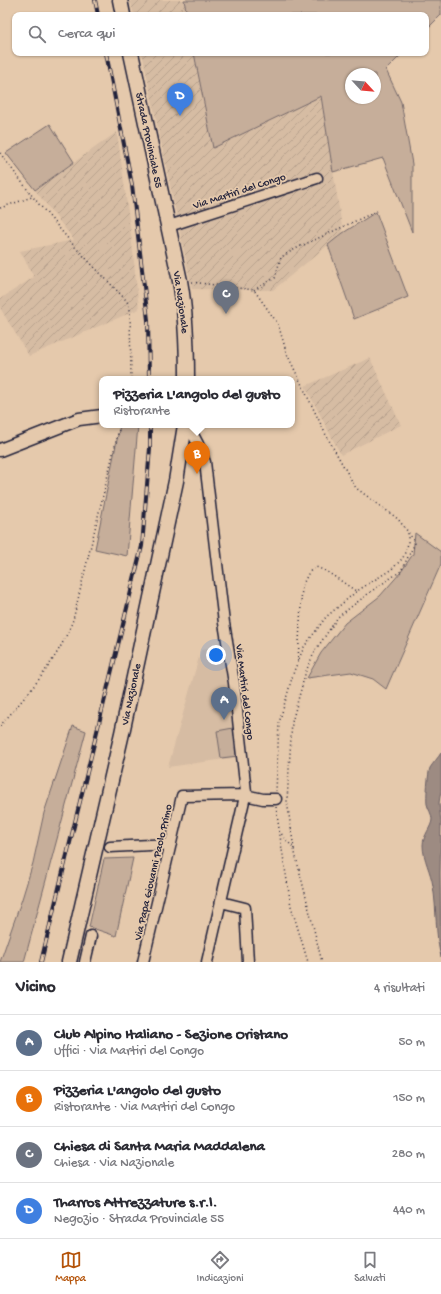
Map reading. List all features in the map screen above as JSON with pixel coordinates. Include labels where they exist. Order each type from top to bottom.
[{"type":"main road","points":[[120,0],[122,12]]},
{"type":"main road","name":"Strada Provinciale 55","points":[[132,56],[169,226]]},
{"type":"main road","name":"Via Nazionale","points":[[169,226],[184,304],[187,345],[187,376]]},
{"type":"main road","points":[[175,428],[177,436],[174,457],[176,481]]},
{"type":"main road","name":"Via Nazionale","points":[[69,962],[122,733],[176,481],[185,428]]},
{"type":"street","name":"Via Martiri del Congo","points":[[169,226],[317,178]]},
{"type":"street","points":[[0,450],[79,419],[99,416]]},
{"type":"street","name":"Via Martiri del Congo","points":[[190,428],[205,462],[224,623],[234,683],[245,795],[207,962]]},
{"type":"street","name":"Via Papa Giovanni Paolo Primo","points":[[143,962],[182,796],[245,795],[263,799],[276,799]]},
{"type":"street","points":[[110,848],[171,844]]},
{"type":"street","points":[[221,902],[245,908],[248,962]]},
{"type":"street","points":[[85,962],[91,936]]},
{"type":"path","points":[[0,153],[33,197],[75,247],[127,301],[130,310],[131,376]]},
{"type":"path","points":[[0,208],[33,197]]},
{"type":"path","points":[[180,281],[254,290],[275,278],[281,258],[299,247],[377,211]]},
{"type":"path","points":[[254,290],[259,295],[278,324],[287,354],[326,435],[356,488],[398,519],[415,544],[401,571],[338,617],[316,651],[306,671],[292,722],[287,801],[294,849],[322,962]]},
{"type":"path","points":[[0,726],[32,689],[66,639],[73,620],[119,428]]},
{"type":"path","points":[[308,962],[291,906],[279,830],[276,799],[280,723],[304,647],[326,617],[357,591],[392,569],[403,558],[408,544],[408,532]]},
{"type":"path","points":[[298,663],[302,586],[309,572],[316,567],[357,591]]},
{"type":"path","points":[[279,830],[294,849]]},
{"type":"shaded area","points":[[130,0],[184,0],[186,12],[133,12]]},
{"type":"shaded area","points":[[184,0],[441,0],[441,15],[429,27],[429,12],[186,12]]},
{"type":"shaded area","points":[[143,56],[195,56],[213,148],[321,96],[343,233],[273,290],[192,289]]},
{"type":"shaded area","points":[[195,56],[400,56],[386,70],[401,102],[412,164],[412,232],[383,158],[333,172],[321,96],[213,148]]},
{"type":"shaded area","points":[[50,124],[74,162],[35,190],[6,153]]},
{"type":"shaded area","points":[[117,132],[131,234],[139,309],[29,356],[0,308],[0,299],[34,277],[20,251],[74,240],[35,190]]},
{"type":"shaded area","points":[[376,212],[408,297],[354,319],[328,245],[343,233]]},
{"type":"shaded area","points":[[370,358],[401,425],[341,455],[305,386]]},
{"type":"shaded area","points":[[119,428],[138,428],[127,556],[95,549]]},
{"type":"shaded area","points":[[415,533],[441,552],[441,564],[386,689],[373,679],[351,672],[307,678],[321,653],[345,623],[380,596],[401,572],[413,554]]},
{"type":"shaded area","points":[[222,647],[239,757],[168,767],[201,650]]},
{"type":"shaded area","points":[[73,726],[86,731],[24,962],[0,962],[22,899],[33,863],[44,813]]},
{"type":"shaded area","points":[[233,728],[238,756],[221,758],[217,731]]},
{"type":"shaded area","points":[[441,753],[441,790],[439,803],[441,823],[441,957],[433,886],[424,855],[423,841],[432,822],[427,801],[429,771]]},
{"type":"shaded area","points":[[133,858],[116,936],[89,927],[104,859]]},
{"type":"railway","points":[[95,0],[97,12]]},
{"type":"railway","points":[[107,56],[132,185],[148,320],[149,376]]},
{"type":"railway","points":[[41,962],[142,546],[150,448],[150,428]]},
{"type":"place","name":"Tharros Attrezzature s.r.l.","points":[[180,116]]},
{"type":"place","name":"Chiesa di Santa Maria Maddalena","points":[[226,314]]},
{"type":"place","name":"Pizzeria L'angolo del gusto","points":[[197,474]]},
{"type":"place","name":"Club Alpino Italiano - Sezione Oristano","points":[[224,720]]}]
